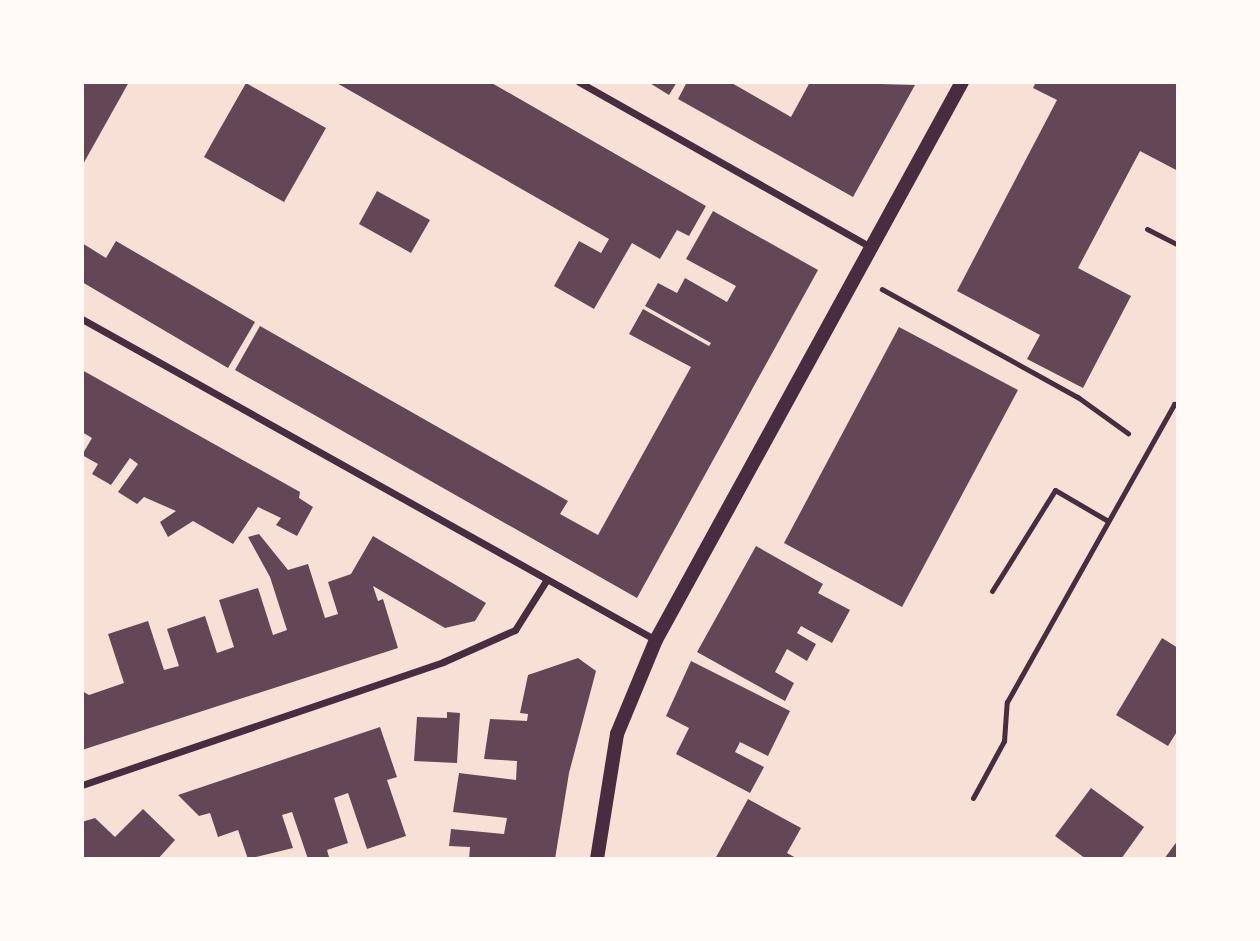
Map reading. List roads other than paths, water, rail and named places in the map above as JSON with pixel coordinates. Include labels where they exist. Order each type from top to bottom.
[{"type":"main road","points":[[597,859],[617,734],[656,640],[856,276],[869,246],[962,82]]},
{"type":"street","points":[[579,82],[869,246]]},
{"type":"street","points":[[82,318],[546,581],[656,640]]},
{"type":"street","points":[[82,785],[443,662],[515,630],[546,581]]},
{"type":"lane","points":[[1147,229],[1178,245]]},
{"type":"lane","points":[[973,799],[1004,741],[1007,702],[1174,404],[1178,406]]},
{"type":"lane","points":[[992,591],[1055,490],[1108,522]]}]
